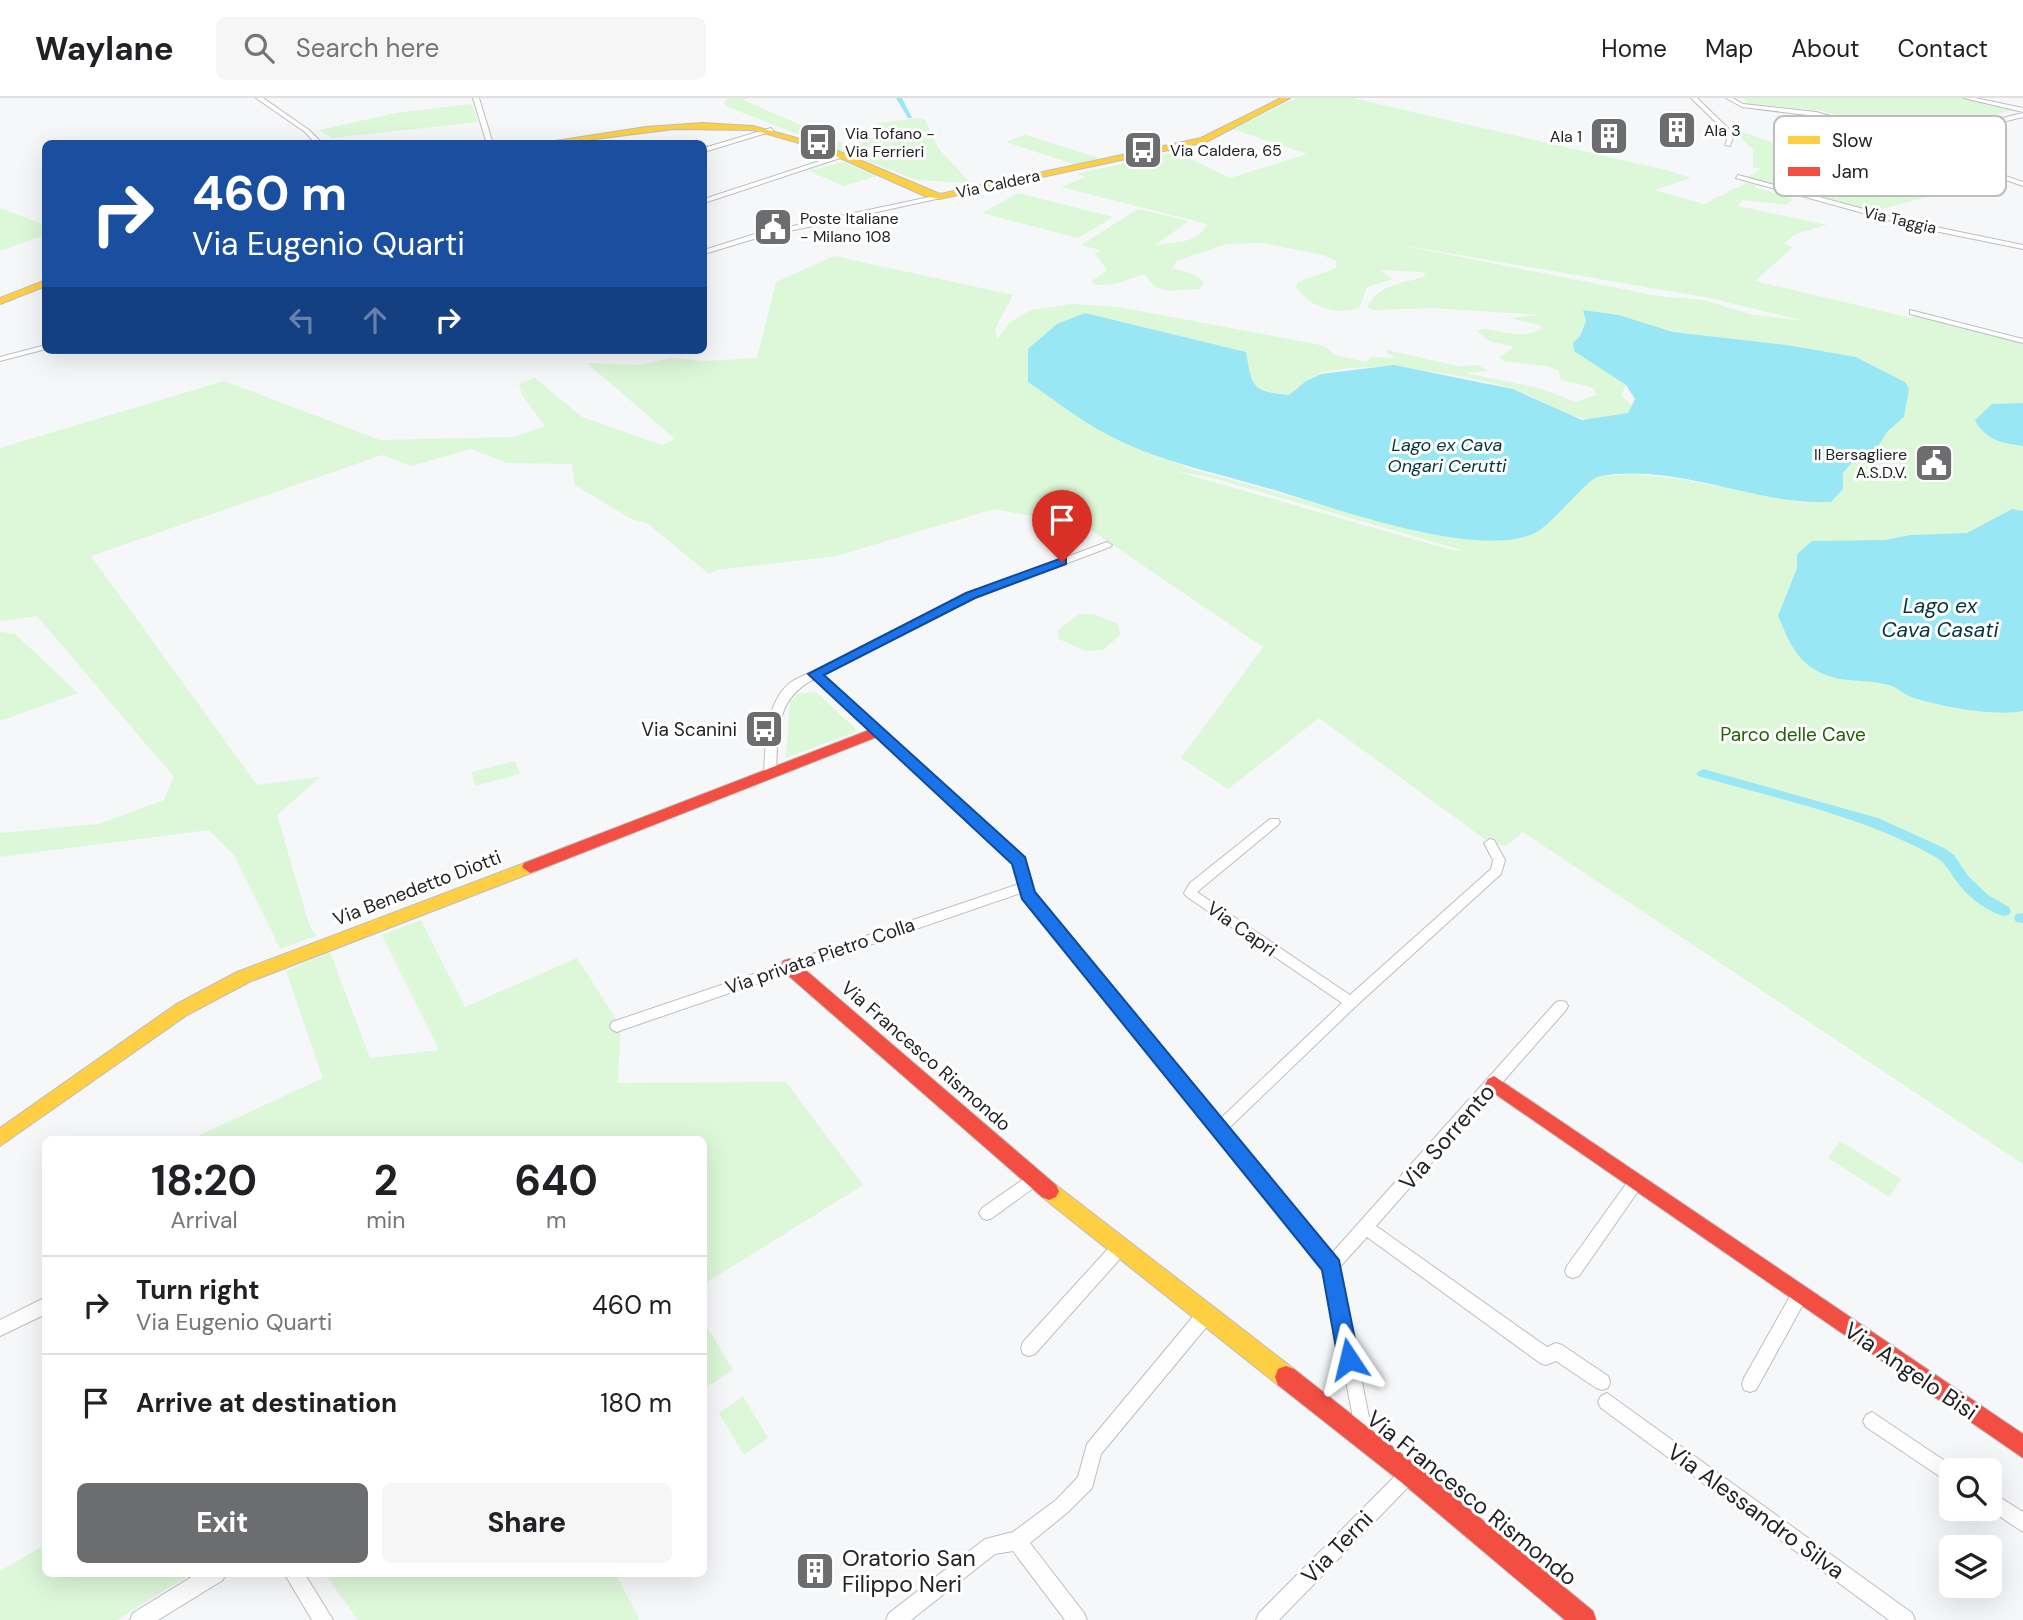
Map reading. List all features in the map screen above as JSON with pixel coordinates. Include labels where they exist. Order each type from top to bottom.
[{"type":"street","points":[[258,98],[316,140]]},
{"type":"street","points":[[476,98],[489,140]]},
{"type":"street","name":"Via Caldera","points":[[707,252],[743,239],[1203,139],[1286,98]]},
{"type":"street","points":[[1694,98],[1732,135],[1728,145]]},
{"type":"street","points":[[1729,98],[1742,105],[1823,116]]},
{"type":"street","points":[[1967,98],[2023,114]]},
{"type":"street","points":[[2006,119],[2023,114]]},
{"type":"street","points":[[578,140],[722,126],[771,130],[939,197]]},
{"type":"street","points":[[707,149],[771,130]]},
{"type":"street","points":[[707,200],[841,156]]},
{"type":"street","name":"Via Taggia","points":[[1738,177],[1774,187]]},
{"type":"street","points":[[2006,178],[2023,184]]},
{"type":"street","points":[[914,187],[1008,182]]},
{"type":"street","points":[[905,204],[918,198],[914,187]]},
{"type":"street","name":"Via Taggia","points":[[1808,196],[1899,221],[2023,247]]},
{"type":"street","points":[[0,301],[42,285]]},
{"type":"street","points":[[1913,312],[2023,341]]},
{"type":"street","points":[[0,359],[42,348]]},
{"type":"street","points":[[770,772],[774,731],[781,700],[786,691],[971,596],[1107,545]]},
{"type":"street","points":[[815,674],[1015,856],[1022,868],[1024,887],[1331,1266],[1364,1438]]},
{"type":"street","name":"Via Benedetto Diotti","points":[[0,1138],[181,1010],[232,982],[877,732]]},
{"type":"street","name":"Via Capri","points":[[1274,822],[1194,886],[1190,893],[1351,1002]]},
{"type":"street","points":[[1220,1128],[1351,1002],[1497,871],[1499,860],[1490,843]]},
{"type":"street","name":"Via privata Pietro Colla","points":[[617,1026],[1024,887]]},
{"type":"street","name":"Via Francesco Rismondo","points":[[789,966],[1034,1179],[1409,1474],[1584,1620]]},
{"type":"street","name":"Via Sorrento","points":[[1331,1266],[1561,1006]]},
{"type":"street","name":"Via Angelo Bisi","points":[[1494,1084],[2023,1447]]},
{"type":"street","points":[[987,1213],[1034,1179]]},
{"type":"street","points":[[1573,1271],[1636,1182]]},
{"type":"street","points":[[1367,1228],[1546,1357],[1556,1351],[1602,1382]]},
{"type":"street","points":[[1029,1348],[1121,1246]]},
{"type":"street","points":[[1750,1384],[1800,1294]]},
{"type":"street","points":[[0,1328],[42,1307]]},
{"type":"street","points":[[896,1620],[991,1545],[1017,1541],[1062,1506],[1086,1482],[1093,1450],[1207,1313]]},
{"type":"street","name":"Via Alessandro Silva","points":[[1607,1402],[1905,1620]]},
{"type":"street","points":[[1872,1421],[1939,1467]]},
{"type":"street","name":"Via Terni","points":[[1266,1620],[1409,1474]]},
{"type":"street","points":[[2002,1508],[2023,1523]]},
{"type":"street","points":[[1017,1541],[1077,1620]]},
{"type":"street","points":[[140,1620],[210,1577]]},
{"type":"street","points":[[296,1577],[323,1620]]},
{"type":"green space","points":[[727,98],[749,98],[743,100],[857,149],[844,152],[728,107],[724,103]]},
{"type":"green space","name":"Parco delle Cave","points":[[1296,98],[1352,98],[1670,171],[1691,178],[1655,190],[1704,204],[1748,182],[1757,184],[1755,187],[1774,193],[1774,196],[1793,199],[1786,205],[1743,200],[1738,206],[1827,225],[1795,234],[1784,244],[1793,247],[1755,281],[1912,318],[1915,315],[2023,344],[2023,1164],[1523,832],[1506,846],[1490,843],[1319,718],[1228,789],[1181,758],[1263,647],[1085,526],[994,509],[836,556],[716,570],[709,574],[647,523],[633,520],[575,485],[572,464],[507,463],[471,449],[411,466],[382,455],[91,556],[257,785],[320,777],[277,815],[309,924],[316,936],[280,949],[234,855],[209,830],[0,857],[0,833],[99,824],[164,800],[174,777],[37,616],[0,621],[0,448],[224,381],[380,440],[514,437],[545,426],[522,395],[519,384],[535,378],[582,417],[662,445],[675,439],[587,363],[639,365],[671,358],[706,361],[757,358],[776,282],[834,256],[1013,295],[995,329],[997,340],[1009,323],[1031,310],[1072,304],[1118,307],[1316,344],[1326,347],[1335,355],[1366,362],[1372,357],[1396,358],[1387,353],[1387,350],[1458,366],[1478,365],[1488,371],[1465,373],[1539,388],[1576,402],[1596,395],[1594,388],[1561,380],[1558,370],[1547,366],[1503,361],[1500,357],[1514,347],[1489,341],[1477,331],[1488,329],[1514,334],[1533,332],[1543,328],[1509,318],[1541,315],[1431,308],[1372,310],[1367,307],[1384,289],[1424,277],[1426,274],[1422,272],[1380,270],[1393,279],[1367,287],[1359,308],[1341,311],[1315,304],[1296,286],[1298,282],[1336,268],[1336,261],[1323,255],[1263,243],[1227,244],[1176,261],[1173,268],[1195,275],[1204,282],[1200,289],[1169,291],[1155,287],[1144,274],[1115,284],[1095,285],[1092,281],[1107,270],[1095,254],[1100,250],[1081,245],[1138,209],[1189,221],[1155,245],[1192,239],[1203,231],[1207,224],[1061,187],[1085,177],[1076,174],[1176,152],[1230,178],[1307,154],[1232,129]],"holes":[[[1390,243],[1710,298],[1805,321],[1749,314],[1704,300],[1657,296]],[[1583,310],[1619,315],[1673,332],[1787,345],[1856,357],[1905,382],[1904,417],[1888,431],[1871,457],[1852,462],[1806,503],[1680,479],[1632,474],[1596,476],[1533,534],[1493,540],[1424,533],[1188,468],[1107,435],[1057,401],[1085,313],[1245,352],[1252,380],[1261,389],[1277,393],[1289,395],[1319,374],[1339,369],[1389,368],[1443,373],[1493,383],[1529,395],[1580,418],[1610,418],[1628,413],[1633,407],[1621,395],[1626,385],[1580,336],[1586,321]],[[1175,471],[1213,478],[1465,551],[1452,550]]]},
{"type":"green space","points":[[1743,98],[1962,98],[2012,110],[1991,116],[1840,116],[1823,111],[1747,103]]},
{"type":"green space","points":[[472,104],[478,122],[332,138],[319,130],[396,113]]},
{"type":"green space","points":[[920,118],[925,120],[939,149],[970,183],[917,180],[851,155],[868,150],[857,143],[888,133],[877,123]]},
{"type":"green space","points":[[1730,128],[1774,143],[1774,184],[1748,177],[1761,169],[1753,167],[1753,149]]},
{"type":"green space","points":[[1025,135],[1102,159],[1076,165],[1006,142]]},
{"type":"green space","points":[[842,162],[877,176],[844,186],[809,171]]},
{"type":"green space","points":[[1018,193],[1113,217],[1078,238],[982,213]]},
{"type":"green space","points":[[1818,196],[1931,196],[1874,211]]},
{"type":"green space","points":[[0,208],[42,224],[42,236],[0,251]]},
{"type":"green space","points":[[1079,614],[1094,614],[1118,624],[1120,635],[1103,650],[1086,651],[1059,639],[1058,630]]},
{"type":"green space","points":[[0,632],[15,634],[78,693],[0,721]]},
{"type":"green space","points":[[817,693],[858,731],[786,758],[790,702],[798,694]]},
{"type":"green space","points":[[515,761],[520,774],[475,786],[472,772]]},
{"type":"green space","points":[[421,920],[465,1007],[577,958],[616,1019],[620,1034],[618,1083],[786,1082],[863,1185],[707,1282],[707,1136],[197,1136],[323,1078],[286,971],[330,952],[370,1058],[439,1050],[382,935]]},
{"type":"green space","points":[[1840,1141],[1901,1179],[1889,1197],[1828,1158]]},
{"type":"green space","points":[[707,1327],[733,1370],[707,1387]]},
{"type":"green space","points":[[743,1396],[768,1438],[744,1455],[719,1413]]},
{"type":"green space","points":[[42,1547],[42,1577],[186,1577],[117,1620],[0,1620],[0,1571]]},
{"type":"green space","points":[[327,1577],[617,1577],[640,1620],[358,1620]]},
{"type":"water","name":"Lago ex Cava Ongari Cerutti","points":[[1583,310],[1619,315],[1673,332],[1787,345],[1856,357],[1905,382],[1909,389],[1904,417],[1888,431],[1871,457],[1852,462],[1843,473],[1843,489],[1831,502],[1773,497],[1658,475],[1600,476],[1587,485],[1541,530],[1533,534],[1505,540],[1471,540],[1394,526],[1161,457],[1098,429],[1028,382],[1028,349],[1057,324],[1085,313],[1246,352],[1252,380],[1256,386],[1268,392],[1289,395],[1306,381],[1321,374],[1394,365],[1513,389],[1582,420],[1628,413],[1635,399],[1626,385],[1574,351],[1573,343],[1580,336],[1586,321]]},
{"type":"water","points":[[2023,403],[2023,446],[2001,442],[1989,436],[1975,420],[1992,404]]},
{"type":"water","name":"Lago ex Cava Casati","points":[[2012,509],[2023,511],[2023,711],[1998,713],[1951,707],[1911,697],[1882,683],[1834,678],[1814,669],[1796,652],[1778,616],[1797,568],[1797,554],[1812,541],[1885,540],[1911,535],[1967,533]]},
{"type":"waterway","points":[[899,98],[910,117]]},
{"type":"waterway","points":[[1703,773],[1873,821],[1939,852],[1949,859],[1963,880],[1983,899],[2004,911]]},
{"type":"traffic: slow","points":[[928,194],[939,197],[1203,140],[1286,98]]},
{"type":"traffic: slow","points":[[565,140],[674,127],[753,128],[823,147],[939,197]]},
{"type":"traffic: slow","points":[[0,301],[42,285]]},
{"type":"traffic: slow","points":[[0,1138],[181,1010],[243,977],[530,867]]},
{"type":"traffic: slow","points":[[1049,1191],[1286,1377]]},
{"type":"traffic: jam","points":[[530,867],[877,732]]},
{"type":"traffic: jam","points":[[789,966],[1049,1191]]},
{"type":"traffic: jam","points":[[1494,1084],[2023,1447]]},
{"type":"traffic: jam","points":[[1286,1377],[1409,1474],[1584,1620]]},
{"type":"place","name":"Ala 3","points":[[1677,130]]},
{"type":"place","name":"Ala 1","points":[[1609,136]]},
{"type":"place","name":"Via Tofano - Via Ferrieri","points":[[818,142]]},
{"type":"place","name":"Via Caldera, 65","points":[[1143,150]]},
{"type":"place","name":"Poste Italiane - Milano 108","points":[[773,227]]},
{"type":"place","name":"Il Bersagliere A.S.D.V.","points":[[1934,463]]},
{"type":"place","name":"Via Scanini","points":[[764,729]]},
{"type":"place","name":"Oratorio San Filippo Neri","points":[[815,1571]]},
{"type":"route","points":[[1062,562],[971,596],[815,674],[1019,861],[1028,894],[1331,1266],[1349,1359]]}]
